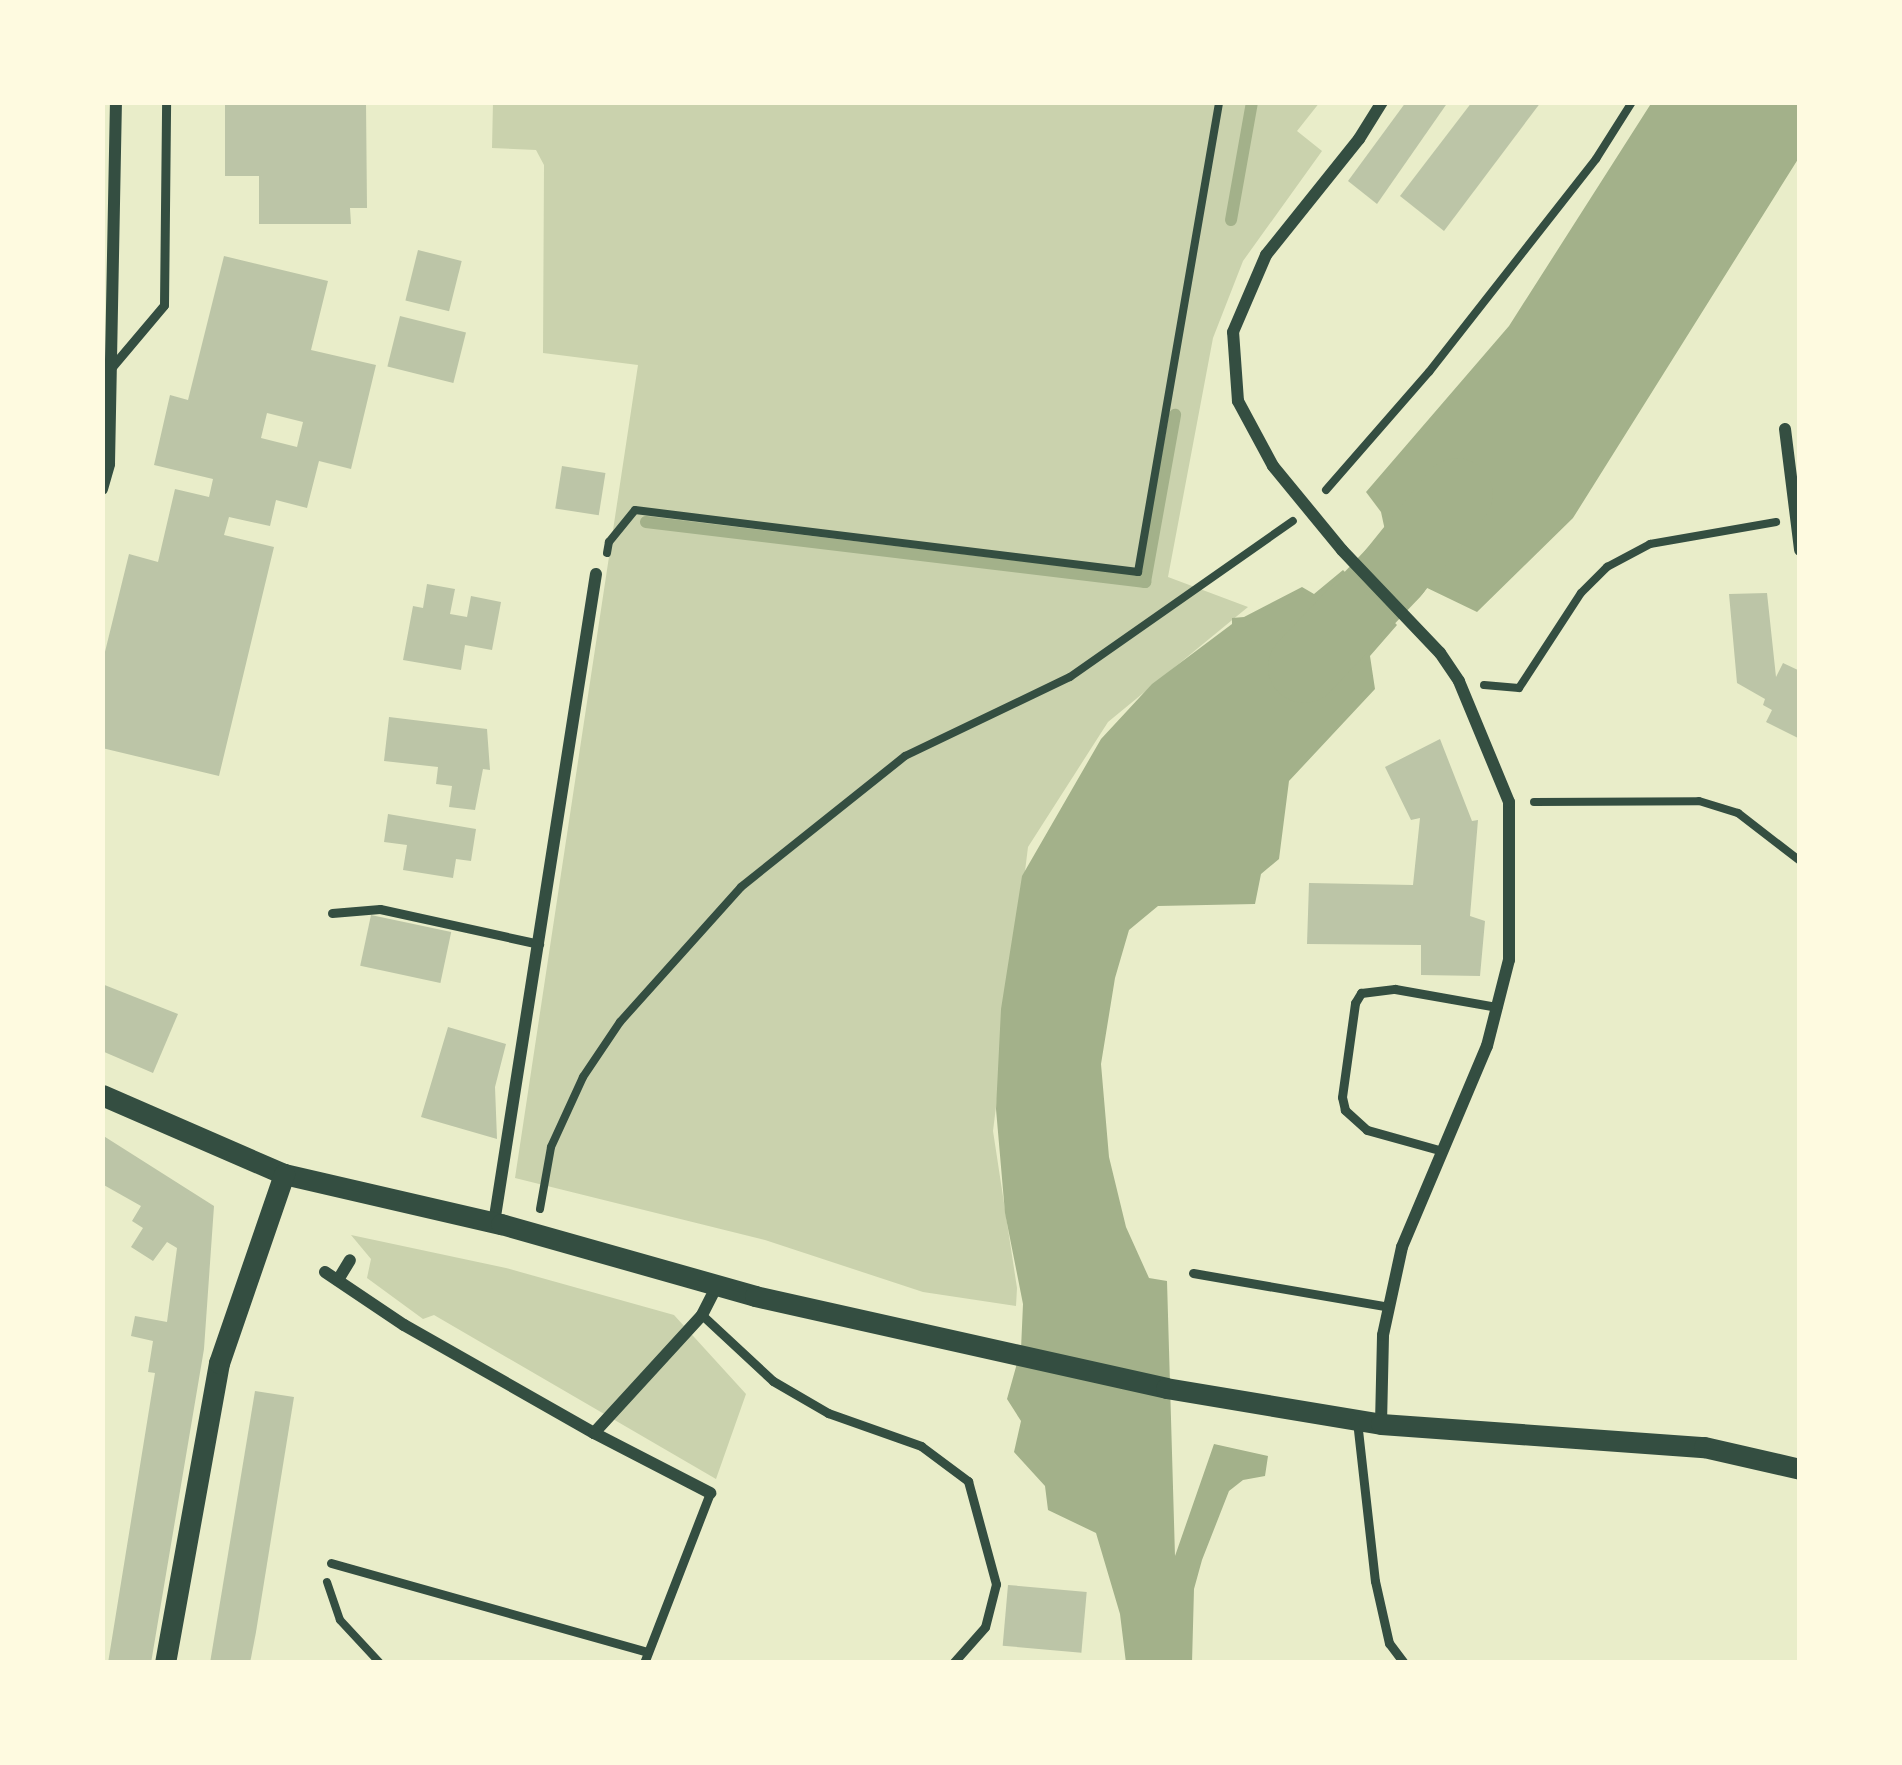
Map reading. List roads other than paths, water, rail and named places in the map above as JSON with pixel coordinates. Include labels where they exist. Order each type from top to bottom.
[{"type":"street","points":[[102,489],[109,464],[111,368],[109,118],[116,102]]},
{"type":"street","points":[[1381,1424],[1389,1307],[1402,1247],[1439,1150],[1487,1046],[1510,960],[1508,802],[1459,681],[1440,653],[1342,550],[1274,466],[1238,401],[1233,332],[1266,255],[1359,139],[1382,102]]},
{"type":"street","points":[[1785,429],[1800,550]]},
{"type":"street","points":[[494,1223],[601,568]]},
{"type":"street","points":[[102,1095],[284,1174],[494,1223],[717,1285],[987,1346],[1280,1410],[1381,1424],[1704,1447],[1800,1469]]},
{"type":"street","points":[[165,1663],[219,1363],[284,1174]]},
{"type":"street","points":[[350,1259],[331,1276],[404,1325],[710,1493]]},
{"type":"street","points":[[594,1433],[702,1316],[717,1285]]},
{"type":"lane","points":[[111,368],[164,305],[166,102]]},
{"type":"lane","points":[[332,914],[380,909],[539,944]]},
{"type":"lane","points":[[1439,1150],[1367,1130],[1346,1110],[1342,1096],[1355,1003],[1361,993],[1395,989],[1497,1007]]},
{"type":"lane","points":[[1193,1273],[1389,1307]]},
{"type":"lane","points":[[702,1316],[773,1382],[828,1413],[921,1446],[968,1481],[996,1584],[985,1627],[953,1663]]},
{"type":"lane","points":[[1357,1420],[1375,1581],[1389,1643],[1404,1663]]},
{"type":"lane","points":[[331,1563],[645,1658],[710,1493]]},
{"type":"waterway","points":[[1231,220],[1252,102]]},
{"type":"waterway","points":[[646,522],[1145,582],[1175,415]]},
{"type":"waterway","points":[[1304,667],[1394,572],[1457,494]]}]
